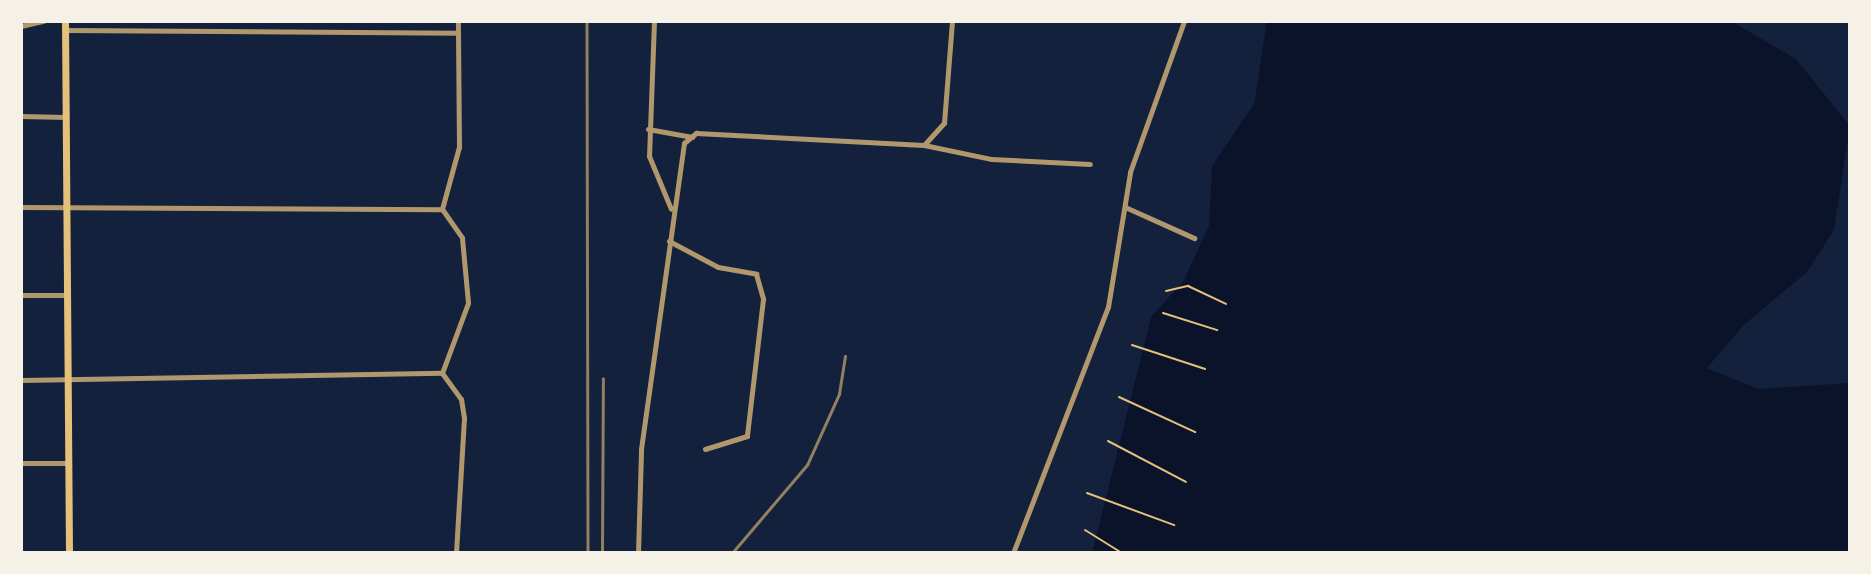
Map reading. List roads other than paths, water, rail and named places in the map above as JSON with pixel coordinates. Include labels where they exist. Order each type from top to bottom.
[{"type":"main road","points":[[65,25],[66,463],[69,553]]},
{"type":"street","points":[[21,26],[43,21]]},
{"type":"street","points":[[442,373],[468,303],[462,238],[442,209],[459,147],[458,21]]},
{"type":"street","points":[[654,21],[649,156],[672,212]]},
{"type":"street","points":[[924,145],[944,123],[952,21]]},
{"type":"street","points":[[1013,553],[1108,307],[1140,139],[1184,21]]},
{"type":"street","points":[[65,25],[457,33]]},
{"type":"street","points":[[21,116],[65,117]]},
{"type":"street","points":[[648,129],[692,137],[924,145],[991,159],[1090,164]]},
{"type":"street","points":[[638,553],[641,449],[672,212],[684,143],[692,137]]},
{"type":"street","points":[[21,207],[442,209]]},
{"type":"street","points":[[1125,207],[1194,238]]},
{"type":"street","points":[[669,241],[718,267],[756,274],[763,299],[747,436],[705,449]]},
{"type":"street","points":[[21,295],[66,295]]},
{"type":"street","points":[[21,380],[442,373]]},
{"type":"street","points":[[442,373],[461,399],[464,418],[456,553]]},
{"type":"street","points":[[21,463],[66,463]]},
{"type":"water","points":[[1267,21],[1731,21],[1796,59],[1850,126],[1834,230],[1807,272],[1745,324],[1707,368],[1759,389],[1850,383],[1850,553],[1092,553],[1151,317],[1183,282],[1209,226],[1212,166],[1254,104]]},
{"type":"railway","points":[[587,21],[588,553]]},
{"type":"railway","points":[[732,553],[807,465],[839,394],[845,356]]},
{"type":"railway","points":[[602,553],[603,379]]}]
